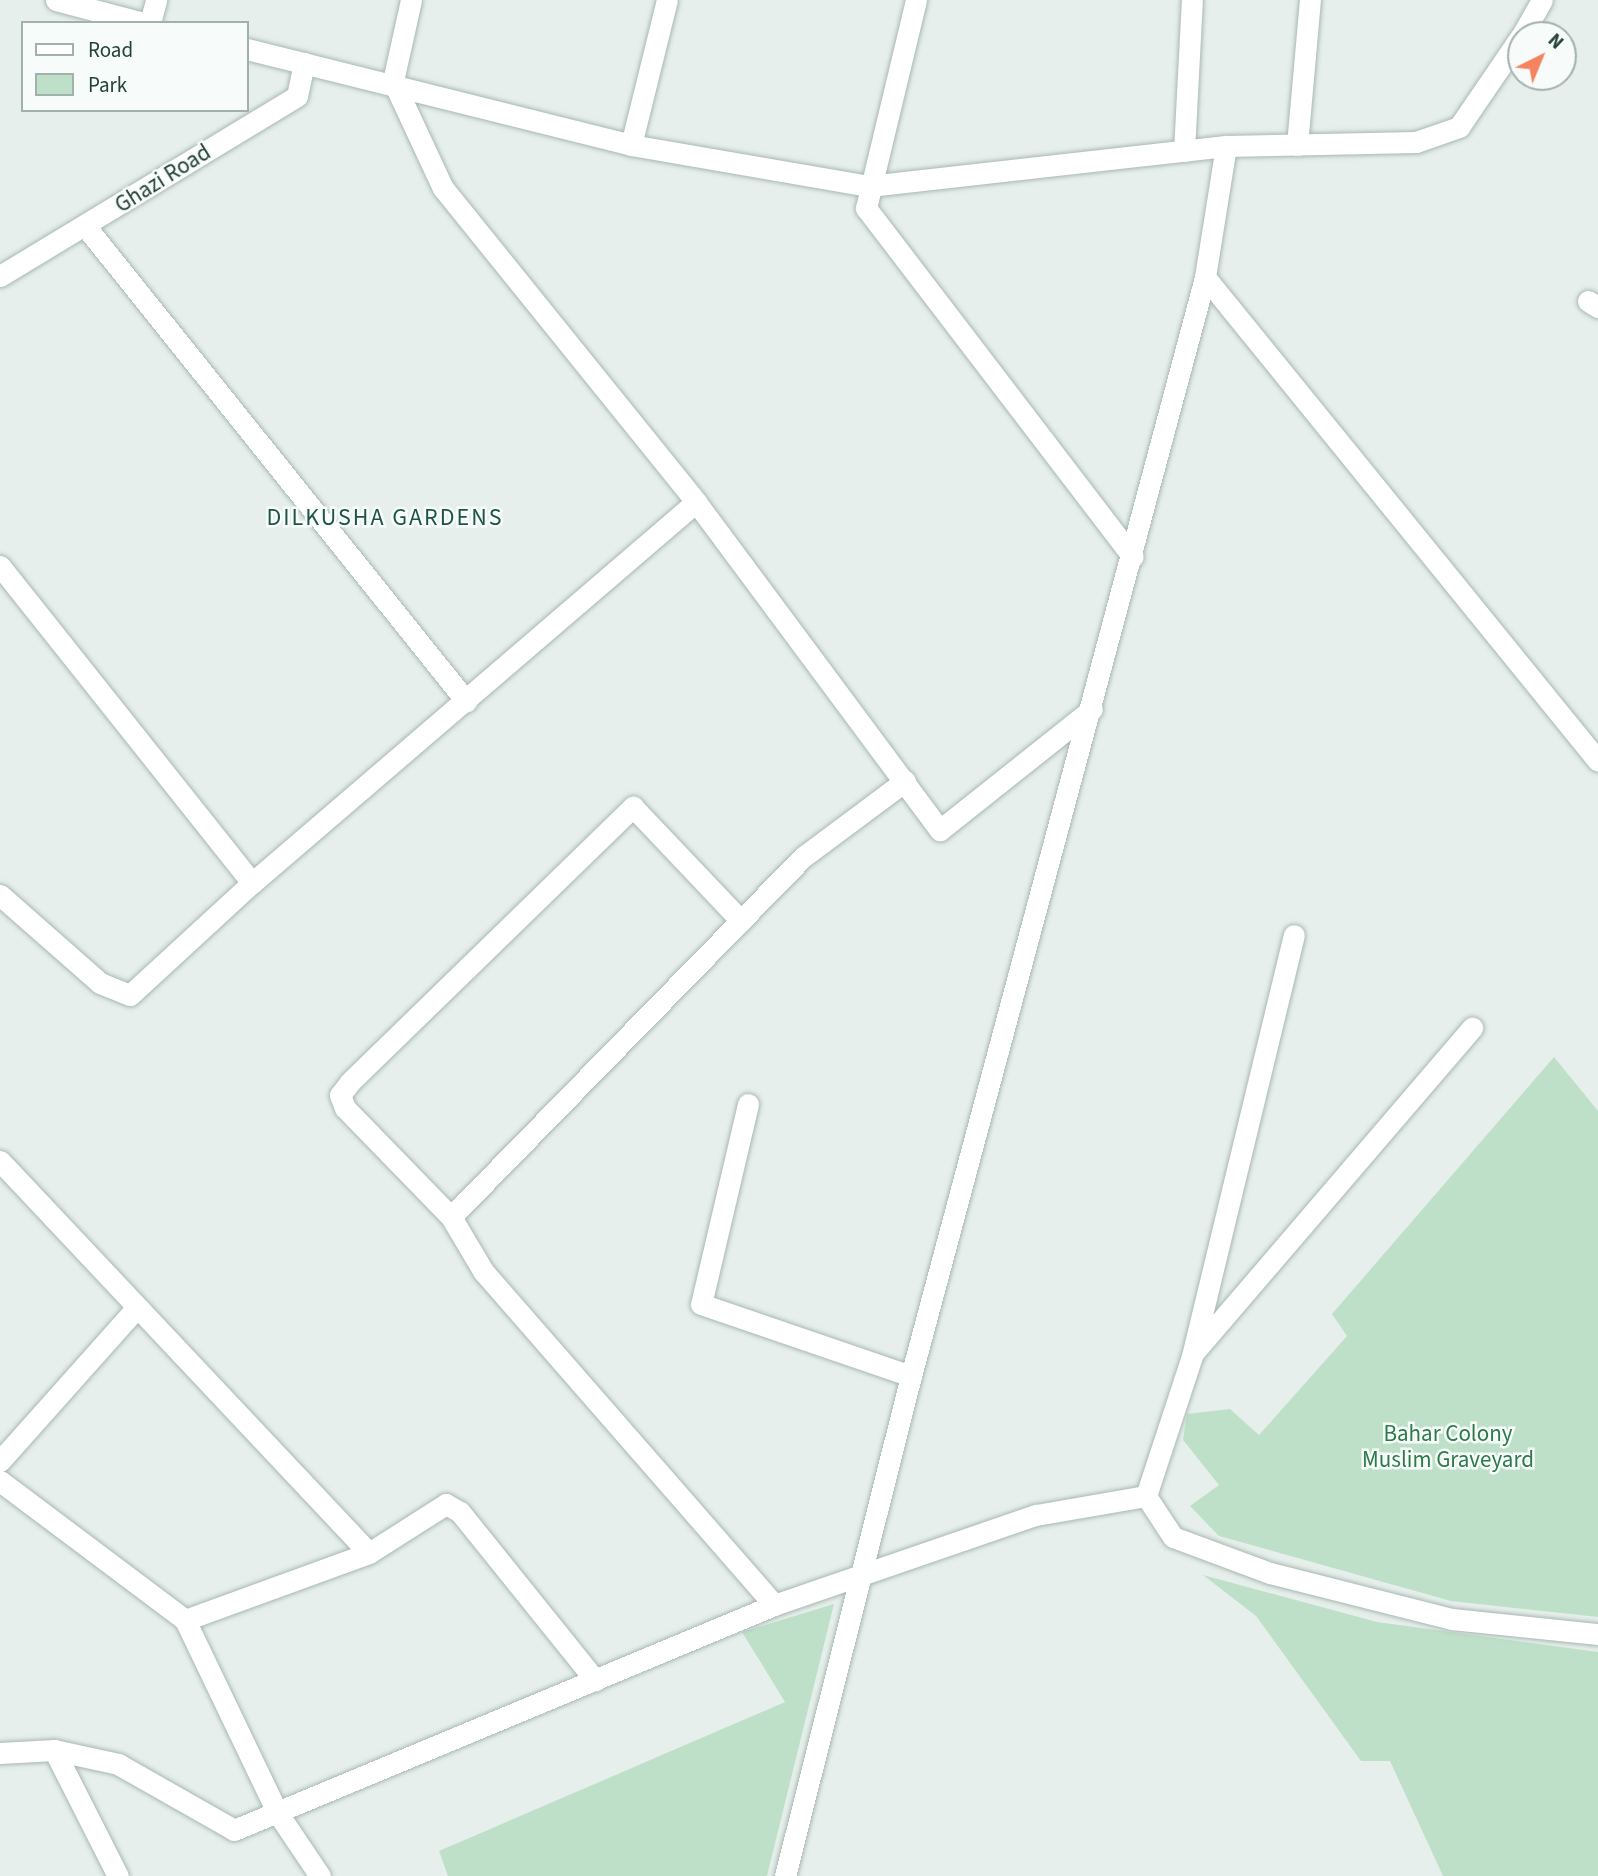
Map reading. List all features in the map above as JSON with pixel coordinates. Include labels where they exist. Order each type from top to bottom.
[{"type":"street","points":[[56,0],[135,21]]},
{"type":"street","points":[[151,21],[156,0]]},
{"type":"street","points":[[411,0],[393,81],[443,188],[696,502],[940,830],[1092,709]]},
{"type":"street","points":[[631,145],[667,0]]},
{"type":"street","points":[[916,0],[869,186],[866,208],[1133,557]]},
{"type":"street","points":[[1184,150],[1192,0]]},
{"type":"street","points":[[1297,145],[1310,0]]},
{"type":"street","points":[[1529,21],[1542,0]]},
{"type":"street","points":[[248,49],[393,81],[631,145],[869,186],[1226,146],[1416,142],[1459,127],[1507,56]]},
{"type":"street","name":"Ghazi Road","points":[[0,276],[86,227],[297,96],[304,63]]},
{"type":"street","points":[[785,1876],[865,1574],[911,1377],[1133,557],[1205,277],[1226,146]]},
{"type":"street","points":[[86,227],[466,701]]},
{"type":"street","points":[[1205,277],[1598,761]]},
{"type":"street","points":[[0,895],[100,983],[130,995],[252,883],[696,502]]},
{"type":"street","points":[[0,566],[252,883]]},
{"type":"street","points":[[451,1217],[803,857],[905,781]]},
{"type":"street","points":[[741,921],[633,807],[350,1082],[340,1095],[345,1108],[451,1217],[483,1271],[774,1605]]},
{"type":"street","points":[[1294,935],[1192,1356],[1146,1496],[1172,1538],[1295,1581],[1452,1619],[1598,1634]]},
{"type":"street","points":[[1192,1356],[1472,1028]]},
{"type":"street","points":[[748,1104],[701,1304],[911,1377]]},
{"type":"street","points":[[0,1161],[369,1553]]},
{"type":"street","points":[[0,1461],[137,1307]]},
{"type":"street","points":[[0,1481],[185,1620],[277,1812],[320,1876]]},
{"type":"street","points":[[0,1753],[54,1750],[118,1764],[234,1830],[774,1605],[1036,1515],[1146,1496]]},
{"type":"street","points":[[185,1620],[369,1553],[446,1504],[460,1512],[595,1680]]},
{"type":"street","points":[[54,1750],[118,1876]]},
{"type":"green space","name":"Bahar Colony Muslim Graveyard","points":[[1554,1057],[1598,1111],[1598,1617],[1451,1601],[1219,1536],[1190,1506],[1219,1485],[1183,1440],[1187,1414],[1230,1409],[1259,1435],[1347,1336],[1332,1314]]},
{"type":"green space","points":[[1203,1575],[1377,1622],[1598,1652],[1598,1876],[1443,1876],[1390,1761],[1361,1761],[1256,1616]]},
{"type":"green space","points":[[834,1604],[767,1876],[448,1876],[439,1851],[785,1702],[742,1632]]},
{"type":"district","name":"DILKUSHA GARDENS","points":[[385,518]]}]
